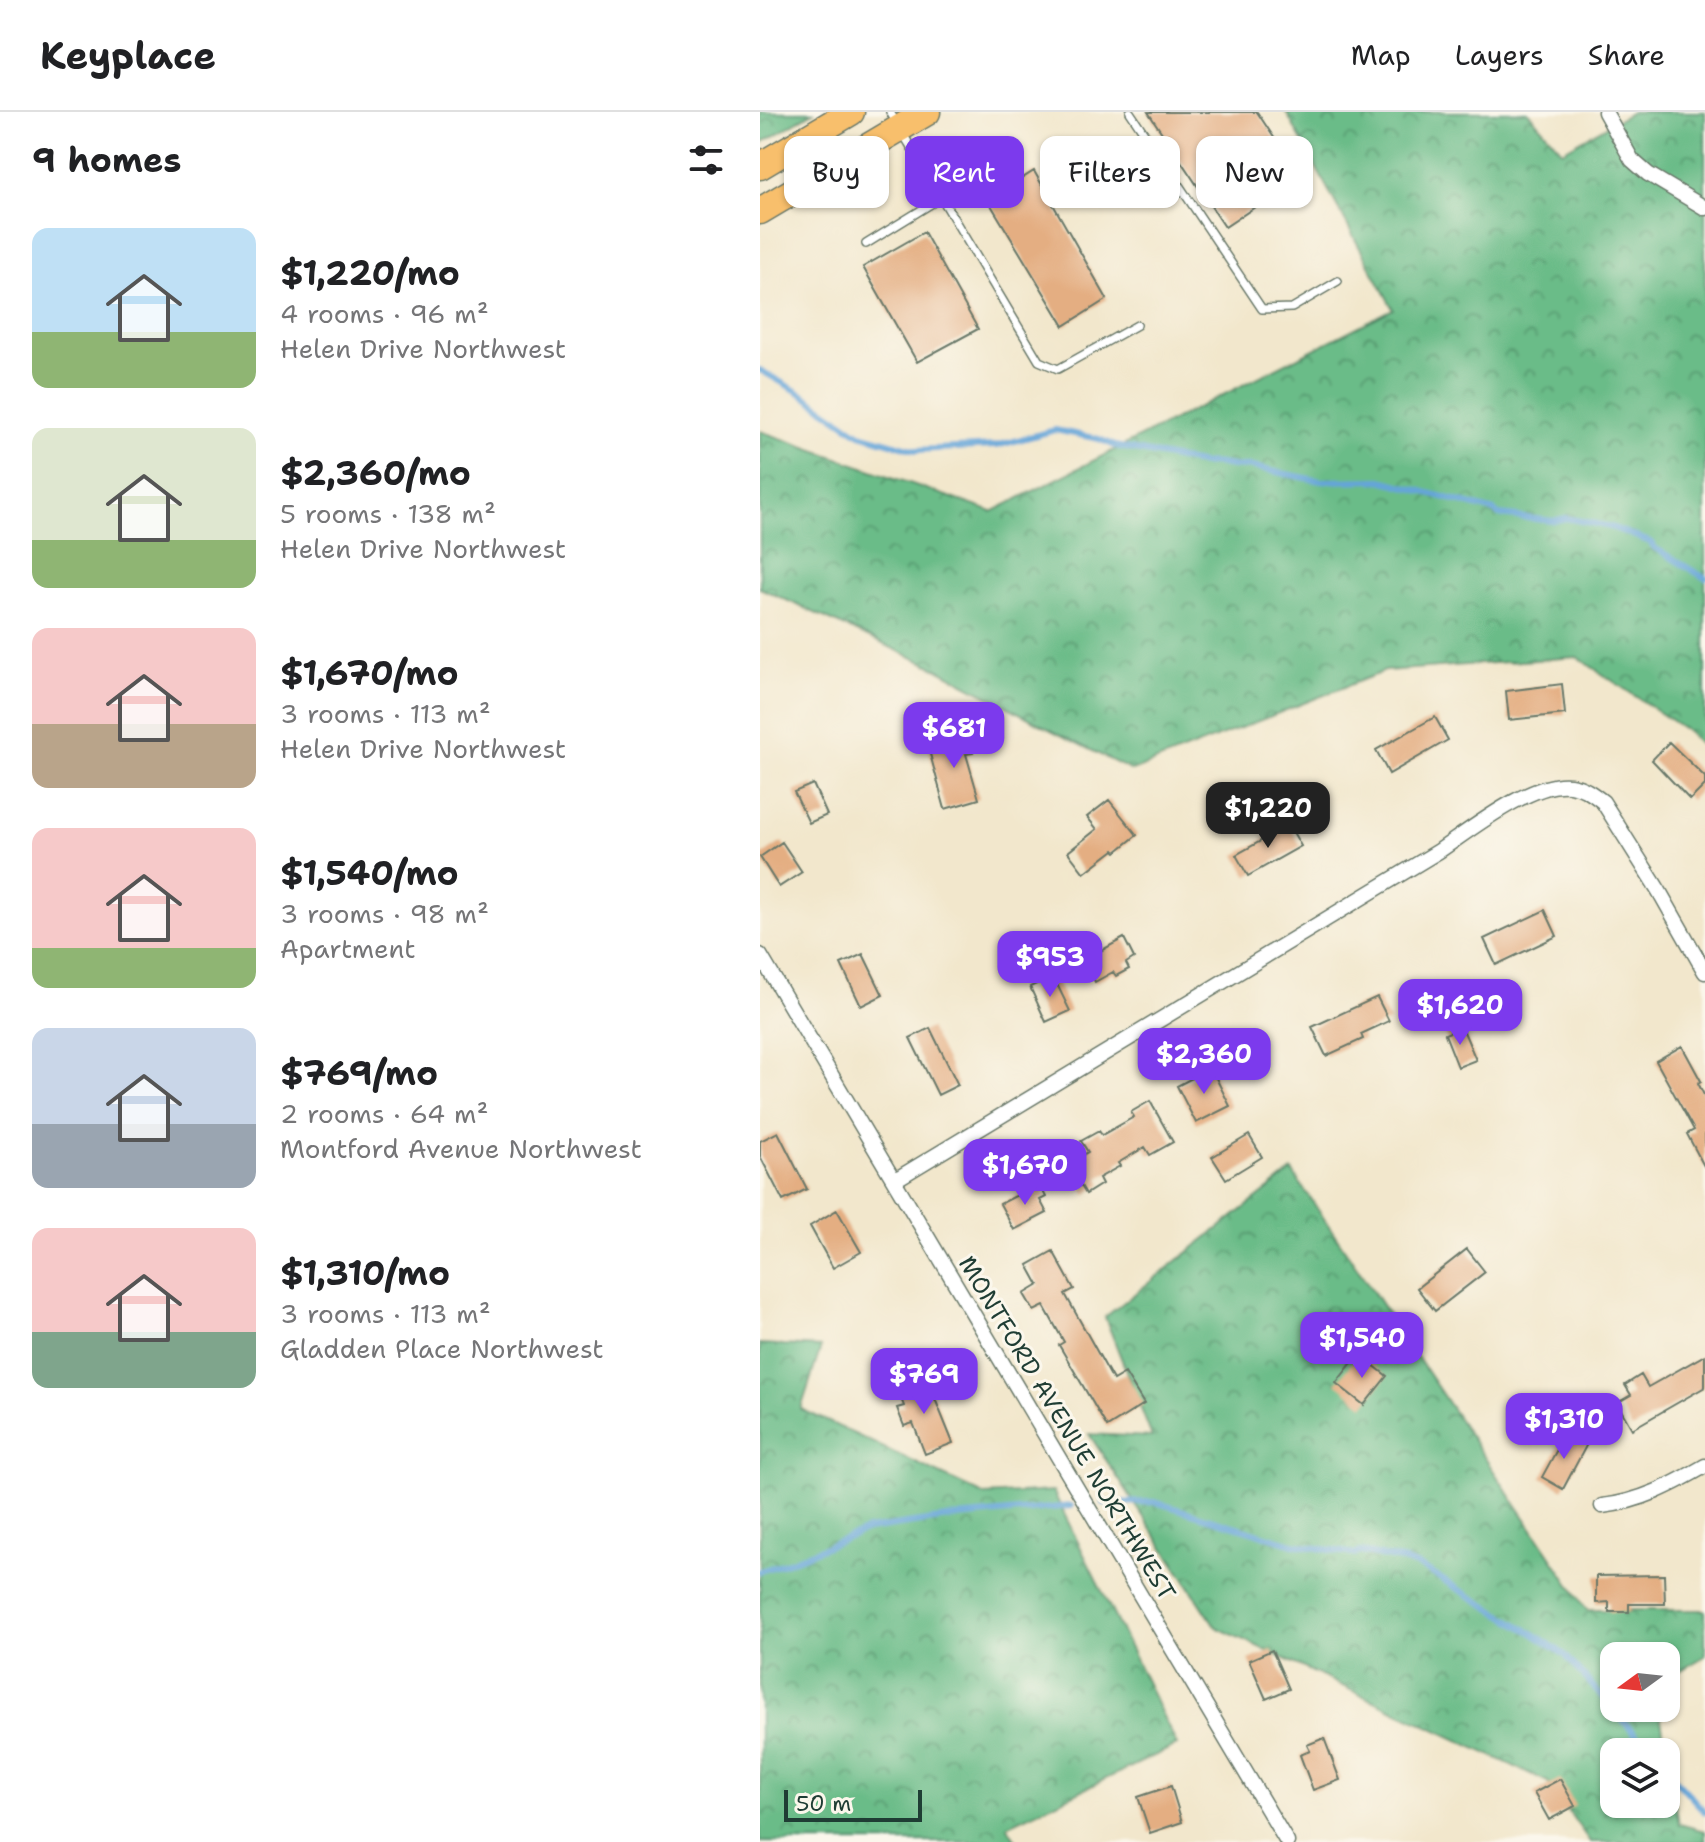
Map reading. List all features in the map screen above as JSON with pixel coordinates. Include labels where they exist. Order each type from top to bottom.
[{"type":"highway","points":[[760,166],[851,112]]},
{"type":"highway","points":[[760,211],[894,120],[927,112]]},
{"type":"street","points":[[1605,112],[1632,160],[1648,174],[1705,208]]},
{"type":"street","points":[[895,1180],[1439,851],[1505,807],[1546,787],[1567,784],[1580,787],[1603,802],[1705,972]]},
{"type":"street","name":"MONTFORD AVENUE NORTHWEST","points":[[760,955],[1287,1842]]},
{"type":"street","points":[[1602,1506],[1641,1498],[1705,1466]]},
{"type":"lane","points":[[1130,112],[1262,309],[1292,308],[1338,281]]},
{"type":"lane","points":[[894,120],[905,138]]},
{"type":"lane","points":[[866,244],[924,208]]},
{"type":"lane","points":[[949,208],[1039,361],[1058,369],[1137,325]]},
{"type":"green space","points":[[760,112],[813,112],[760,144]]},
{"type":"green space","points":[[1286,112],[1528,112],[1562,151],[1632,112],[1705,112],[1705,749],[1687,731],[1577,657],[1385,671],[1132,771],[936,668],[760,588],[760,431],[992,512],[1393,309],[1313,162],[1313,136],[1299,136]]},
{"type":"green space","points":[[1292,1171],[1587,1610],[1705,1610],[1705,1656],[1680,1671],[1680,1642],[1600,1642],[1600,1722],[1661,1722],[1664,1738],[1600,1738],[1600,1818],[1678,1818],[1679,1824],[1705,1831],[1705,1842],[1590,1842],[1548,1782],[1216,1627],[1089,1434],[1152,1437],[1105,1317]]},
{"type":"green space","points":[[760,1344],[821,1347],[801,1409],[984,1495],[1053,1491],[1177,1745],[1007,1826],[1017,1842],[760,1842]]},
{"type":"building","points":[[1148,112],[1257,112],[1273,136],[1196,136],[1196,184],[1180,160],[1180,136],[1164,136]]},
{"type":"building","points":[[1034,171],[1040,182],[1040,208],[1055,208],[1107,299],[1064,326],[993,208],[1024,208],[1024,177]]},
{"type":"building","points":[[1212,208],[1254,208],[1225,227]]},
{"type":"building","points":[[924,232],[978,329],[917,362],[863,267]]},
{"type":"building","points":[[1562,684],[1565,714],[1509,720],[1506,691]]},
{"type":"building","points":[[1435,717],[1448,740],[1389,774],[1376,750]]},
{"type":"building","points":[[967,732],[973,753],[966,754],[979,799],[945,809],[927,743]]},
{"type":"building","points":[[1669,742],[1705,777],[1705,785],[1690,800],[1652,760]]},
{"type":"building","points":[[813,784],[827,815],[809,823],[794,792]]},
{"type":"building","points":[[1109,800],[1137,835],[1084,873],[1068,852],[1097,829],[1087,817]]},
{"type":"building","points":[[1289,825],[1301,846],[1248,876],[1236,855]]},
{"type":"building","points":[[782,842],[802,872],[779,887],[760,857]]},
{"type":"building","points":[[1545,910],[1557,936],[1496,965],[1484,939]]},
{"type":"building","points":[[1124,938],[1134,958],[1126,963],[1129,969],[1116,976],[1113,972],[1095,982],[1085,963],[1095,958],[1093,955]]},
{"type":"building","points":[[863,954],[883,995],[861,1006],[841,964]]},
{"type":"building","points":[[1053,976],[1070,1011],[1046,1022],[1030,987]]},
{"type":"building","points":[[1377,997],[1389,1021],[1361,1034],[1363,1039],[1326,1056],[1312,1027]]},
{"type":"building","points":[[1462,1027],[1476,1060],[1458,1067],[1445,1034]]},
{"type":"building","points":[[930,1028],[958,1085],[938,1095],[910,1038]]},
{"type":"building","points":[[1682,1046],[1701,1081],[1698,1083],[1705,1097],[1705,1168],[1687,1134],[1694,1130],[1656,1061]]},
{"type":"building","points":[[1211,1068],[1230,1106],[1196,1123],[1177,1086]]},
{"type":"building","points":[[1150,1101],[1173,1142],[1150,1155],[1145,1147],[1118,1163],[1120,1166],[1099,1178],[1102,1184],[1086,1194],[1068,1164],[1088,1152],[1081,1141],[1099,1131],[1102,1135],[1134,1117],[1131,1112]]},
{"type":"building","points":[[778,1132],[807,1189],[783,1201],[760,1156],[760,1141]]},
{"type":"building","points":[[1249,1135],[1262,1157],[1226,1179],[1212,1157]]},
{"type":"building","points":[[1039,1184],[1046,1197],[1040,1200],[1047,1213],[1014,1230],[1000,1204]]},
{"type":"building","points":[[837,1210],[861,1252],[833,1268],[810,1226]]},
{"type":"building","points":[[1467,1249],[1485,1272],[1435,1311],[1417,1288]]},
{"type":"building","points":[[1053,1251],[1074,1289],[1065,1294],[1113,1380],[1125,1373],[1144,1404],[1107,1427],[1059,1345],[1064,1342],[1044,1306],[1034,1311],[1024,1294],[1039,1285],[1028,1265]]},
{"type":"building","points":[[1359,1354],[1387,1376],[1364,1405],[1336,1383]]},
{"type":"building","points":[[1705,1355],[1705,1387],[1632,1429],[1617,1403],[1631,1395],[1625,1385],[1641,1375],[1648,1387]]},
{"type":"building","points":[[927,1379],[953,1443],[925,1454],[913,1423],[904,1426],[897,1408],[904,1406],[898,1391]]},
{"type":"building","points":[[1566,1433],[1587,1444],[1563,1489],[1542,1477]]},
{"type":"building","points":[[1664,1575],[1665,1604],[1629,1604],[1629,1612],[1609,1612],[1609,1602],[1596,1603],[1596,1576]]},
{"type":"building","points":[[1272,1650],[1289,1689],[1266,1699],[1249,1660]]},
{"type":"building","points":[[1324,1738],[1340,1780],[1313,1790],[1300,1755],[1310,1751],[1307,1745]]},
{"type":"building","points":[[1560,1779],[1575,1806],[1549,1820],[1534,1793]]},
{"type":"building","points":[[1171,1786],[1182,1822],[1150,1833],[1138,1797]]},
{"type":"waterway","points":[[760,370],[860,434],[916,450],[996,446],[1055,430],[1204,464],[1247,466],[1321,481],[1381,480],[1494,511],[1499,515],[1553,521],[1566,518],[1611,527],[1650,542],[1705,578]]},
{"type":"waterway","points":[[1104,1503],[1155,1502],[1293,1544],[1355,1554],[1361,1552],[1421,1567],[1565,1655],[1639,1738]]},
{"type":"waterway","points":[[760,1571],[867,1530],[947,1518],[1071,1506]]},
{"type":"waterway","points":[[1680,1784],[1705,1812]]}]
